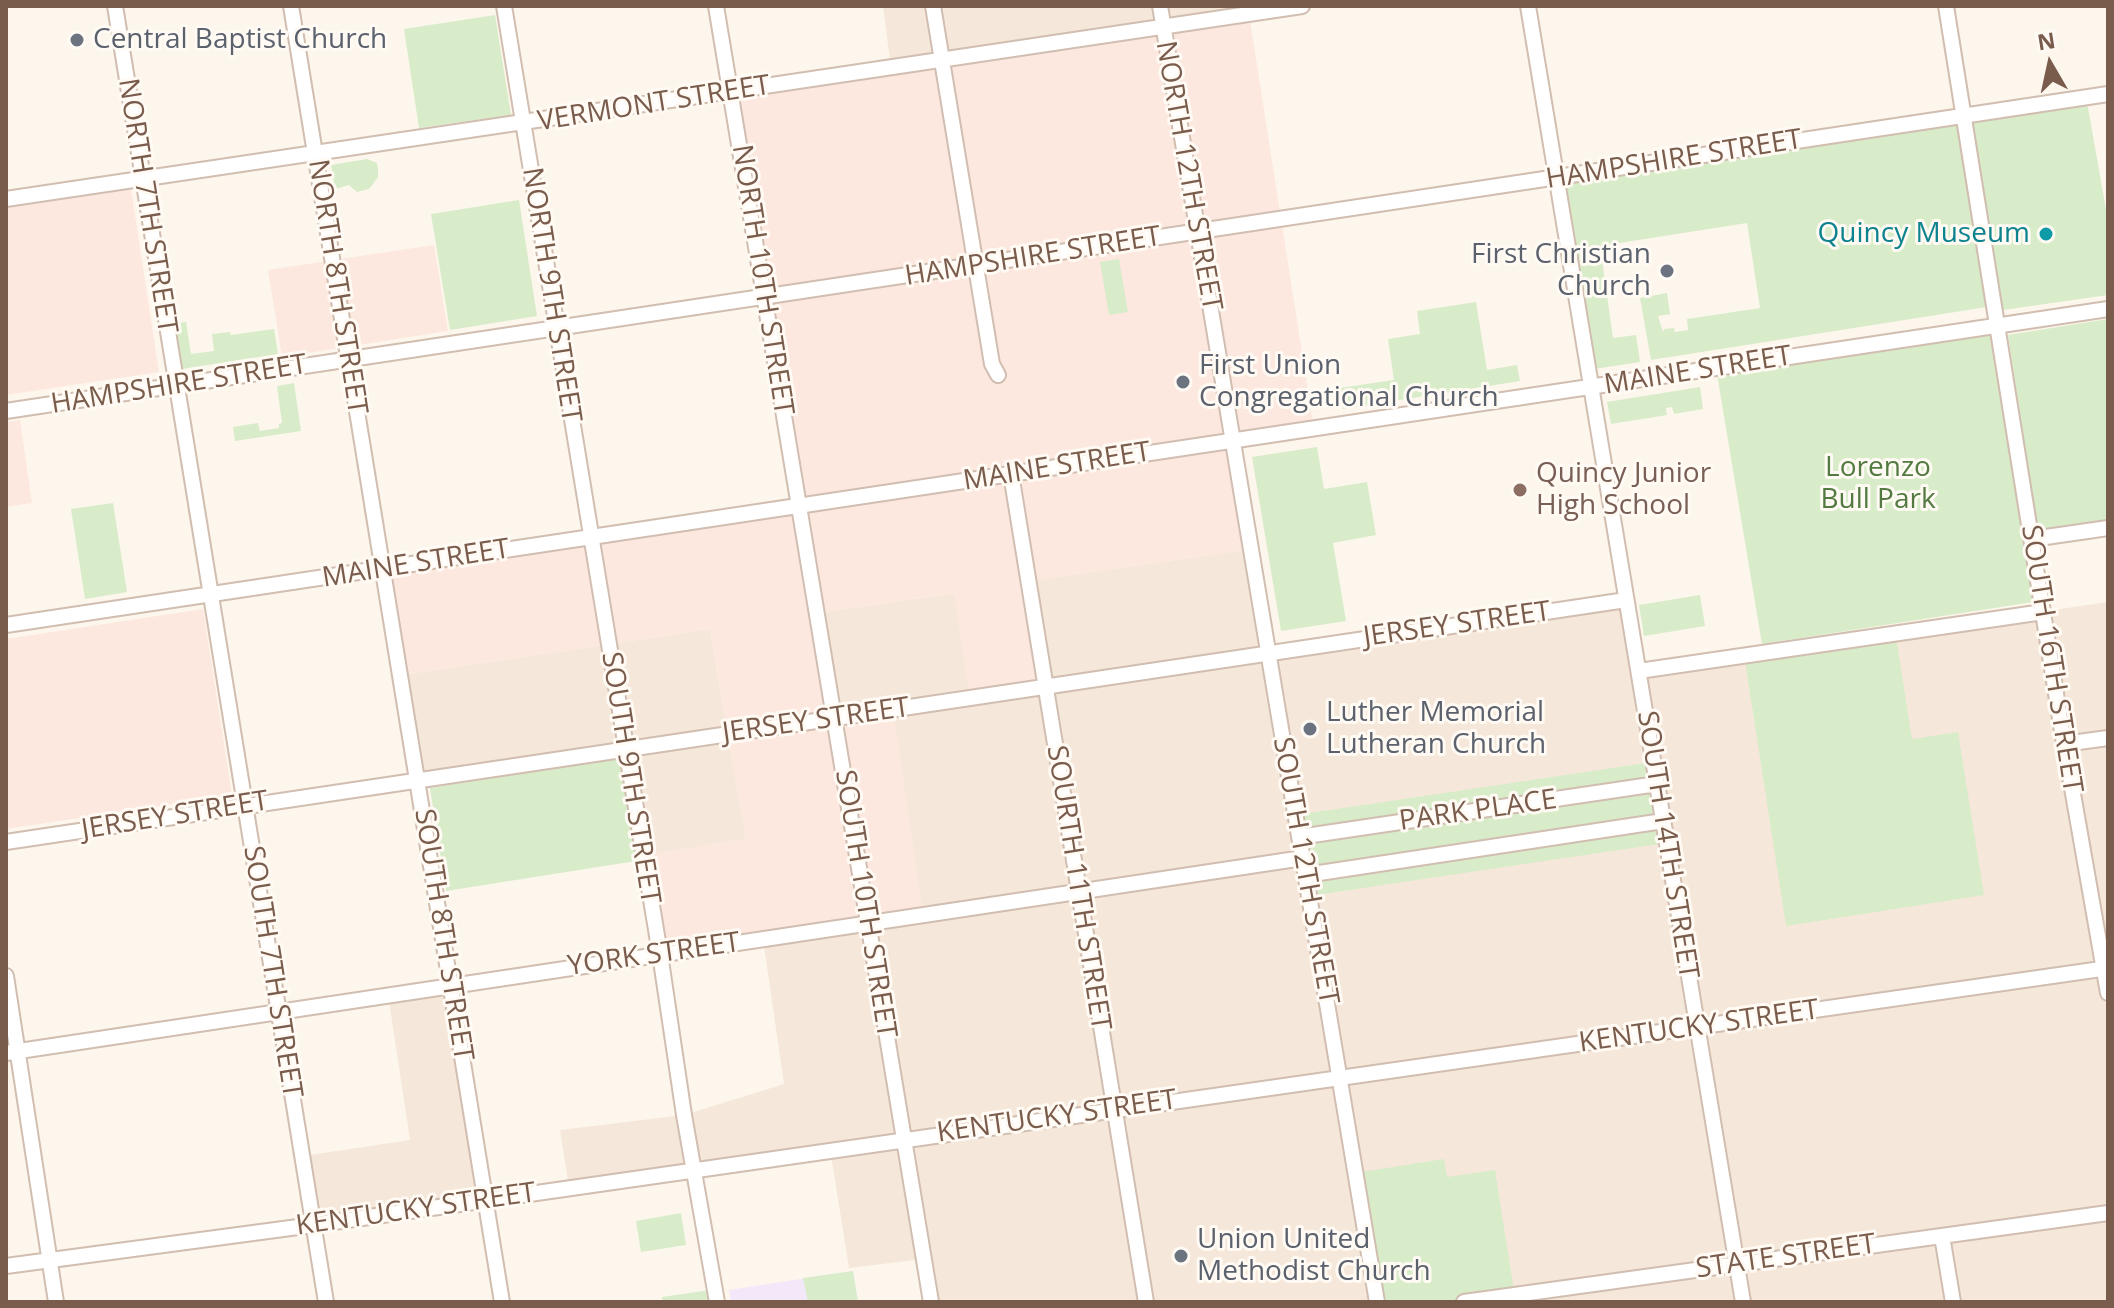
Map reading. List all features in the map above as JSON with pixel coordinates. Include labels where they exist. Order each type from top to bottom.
[{"type":"street","name":"NORTH 7TH STREET","points":[[115,6],[211,595]]},
{"type":"street","name":"NORTH 8TH STREET","points":[[291,6],[383,569]]},
{"type":"street","name":"NORTH 9TH STREET","points":[[504,6],[591,537]]},
{"type":"street","name":"NORTH 10TH STREET","points":[[716,6],[800,506]]},
{"type":"street","points":[[933,6],[992,364],[998,375]]},
{"type":"street","name":"NORTH 12TH STREET","points":[[1160,6],[1233,441]]},
{"type":"street","name":"VERMONT STREET","points":[[6,199],[1302,6]]},
{"type":"street","name":"SOUTH 14TH STREET","points":[[1528,6],[1743,1302]]},
{"type":"street","name":"SOUTH 16TH STREET","points":[[1946,6],[2064,744],[2108,993]]},
{"type":"street","name":"HAMPSHIRE STREET","points":[[6,411],[2108,94]]},
{"type":"street","name":"MAINE STREET","points":[[6,625],[2108,309]]},
{"type":"street","name":"SOUTH 12TH STREET","points":[[1233,441],[1377,1302]]},
{"type":"street","name":"SOURTH 11TH STREET","points":[[1011,474],[1146,1302]]},
{"type":"street","name":"SOUTH 10TH STREET","points":[[800,506],[931,1302]]},
{"type":"street","points":[[2032,539],[2108,528]]},
{"type":"street","name":"SOUTH 9TH STREET","points":[[591,537],[717,1302]]},
{"type":"street","name":"SOUTH 8TH STREET","points":[[383,569],[502,1302]]},
{"type":"street","name":"SOUTH 7TH STREET","points":[[211,595],[326,1302]]},
{"type":"street","name":"JERSEY STREET","points":[[6,842],[1626,600]]},
{"type":"street","points":[[1639,671],[2043,612]]},
{"type":"street","points":[[2064,744],[2108,738]]},
{"type":"street","name":"PARK PLACE","points":[[1299,837],[1657,784]]},
{"type":"street","name":"PARK PLACE","points":[[1306,875],[1663,821]]},
{"type":"street","name":"YORK STREET","points":[[12,1052],[1303,858]]},
{"type":"street","name":"KENTUCKY STREET","points":[[6,1266],[2106,969]]},
{"type":"street","points":[[6,976],[12,1052],[56,1302]]},
{"type":"street","name":"STATE STREET","points":[[1464,1302],[1559,1296],[1737,1264],[2108,1213]]},
{"type":"street","points":[[1942,1236],[1953,1302]]},
{"type":"shaded area","points":[[883,6],[1302,6],[891,68]]},
{"type":"shaded area","points":[[1249,14],[1314,429],[1233,441],[1251,549],[1029,581],[1046,687],[970,698],[954,593],[817,613],[835,718],[893,710],[923,915],[660,954],[643,856],[746,839],[710,629],[401,675],[383,569],[799,506],[731,92]]},
{"type":"shaded area","points":[[131,189],[159,372],[6,395],[6,208]]},
{"type":"shaded area","points":[[434,245],[448,331],[282,357],[268,270]]},
{"type":"shaded area","points":[[20,420],[32,503],[6,507],[6,422]]},
{"type":"shaded area","points":[[1251,549],[1269,653],[1626,600],[1639,671],[2108,602],[2108,1302],[931,1302],[924,1259],[849,1268],[830,1149],[569,1188],[560,1130],[684,1115],[784,1084],[763,939],[835,718],[817,613],[955,593],[970,697],[1028,581]]},
{"type":"shaded area","points":[[203,609],[232,795],[6,829],[6,639]]},
{"type":"shaded area","points":[[710,629],[746,839],[643,856],[625,750],[418,780],[401,675]]},
{"type":"shaded area","points":[[451,984],[486,1199],[313,1225],[303,1156],[410,1140],[388,994]]},
{"type":"shaded area","points":[[853,1271],[858,1302],[731,1302],[729,1290]]},
{"type":"green space","points":[[495,15],[511,115],[419,128],[404,29]]},
{"type":"green space","points":[[2087,102],[2108,221],[2108,295],[2003,310],[1969,120]]},
{"type":"green space","points":[[1957,122],[1987,307],[1651,360],[1640,298],[1667,293],[1670,314],[1658,316],[1663,332],[1664,329],[1674,328],[1675,332],[1688,330],[1687,319],[1760,308],[1747,223],[1600,246],[1613,338],[1636,335],[1640,362],[1594,369],[1564,185]]},
{"type":"green space","points":[[367,159],[377,163],[378,169],[378,177],[369,189],[357,192],[349,185],[335,189],[331,165]]},
{"type":"green space","points":[[519,200],[537,316],[450,330],[431,214]]},
{"type":"green space","points":[[1119,259],[1128,312],[1109,315],[1100,262]]},
{"type":"green space","points":[[1476,302],[1487,370],[1517,365],[1520,381],[1343,409],[1340,388],[1394,380],[1388,339],[1420,334],[1417,311]]},
{"type":"green space","points":[[2108,319],[2108,520],[2038,531],[2008,335]]},
{"type":"green space","points":[[186,322],[191,354],[214,351],[212,334],[230,332],[231,335],[274,329],[278,354],[182,369],[175,323]]},
{"type":"green space","name":"Lorenzo Bull Park","points":[[1997,324],[2040,601],[1762,644],[1716,368]]},
{"type":"green space","points":[[294,383],[301,431],[235,441],[233,427],[258,423],[260,431],[279,428],[282,423],[277,386]]},
{"type":"green space","points":[[1700,387],[1703,409],[1674,414],[1672,407],[1666,408],[1667,415],[1611,424],[1607,402]]},
{"type":"green space","points":[[1317,447],[1324,489],[1367,482],[1376,535],[1333,543],[1346,621],[1281,631],[1252,457]]},
{"type":"green space","points":[[113,503],[127,592],[85,599],[71,509]]},
{"type":"green space","points":[[1700,595],[1705,626],[1644,636],[1639,605]]},
{"type":"green space","points":[[1896,637],[1912,739],[1958,732],[1984,895],[1786,926],[1745,661]]},
{"type":"green space","points":[[620,758],[636,861],[446,891],[430,788]]},
{"type":"green space","points":[[1653,762],[1666,843],[1309,896],[1296,815]]},
{"type":"green space","points":[[1444,1159],[1447,1177],[1495,1170],[1514,1291],[1443,1302],[1380,1302],[1361,1172]]},
{"type":"green space","points":[[681,1213],[686,1245],[641,1252],[636,1221]]},
{"type":"green space","points":[[853,1271],[858,1302],[808,1302],[803,1278]]},
{"type":"green space","points":[[710,1290],[712,1302],[663,1302],[662,1297]]},
{"type":"place","name":"Central Baptist Church","points":[[77,40]]},
{"type":"place","name":"Quincy Museum","points":[[2046,234]]},
{"type":"place","name":"First Christian Church","points":[[1667,271]]},
{"type":"place","name":"First Union Congregational Church","points":[[1183,382]]},
{"type":"place","name":"Quincy Junior High School","points":[[1520,490]]},
{"type":"place","name":"Luther Memorial Lutheran Church","points":[[1310,729]]},
{"type":"place","name":"Union United Methodist Church","points":[[1181,1256]]}]
